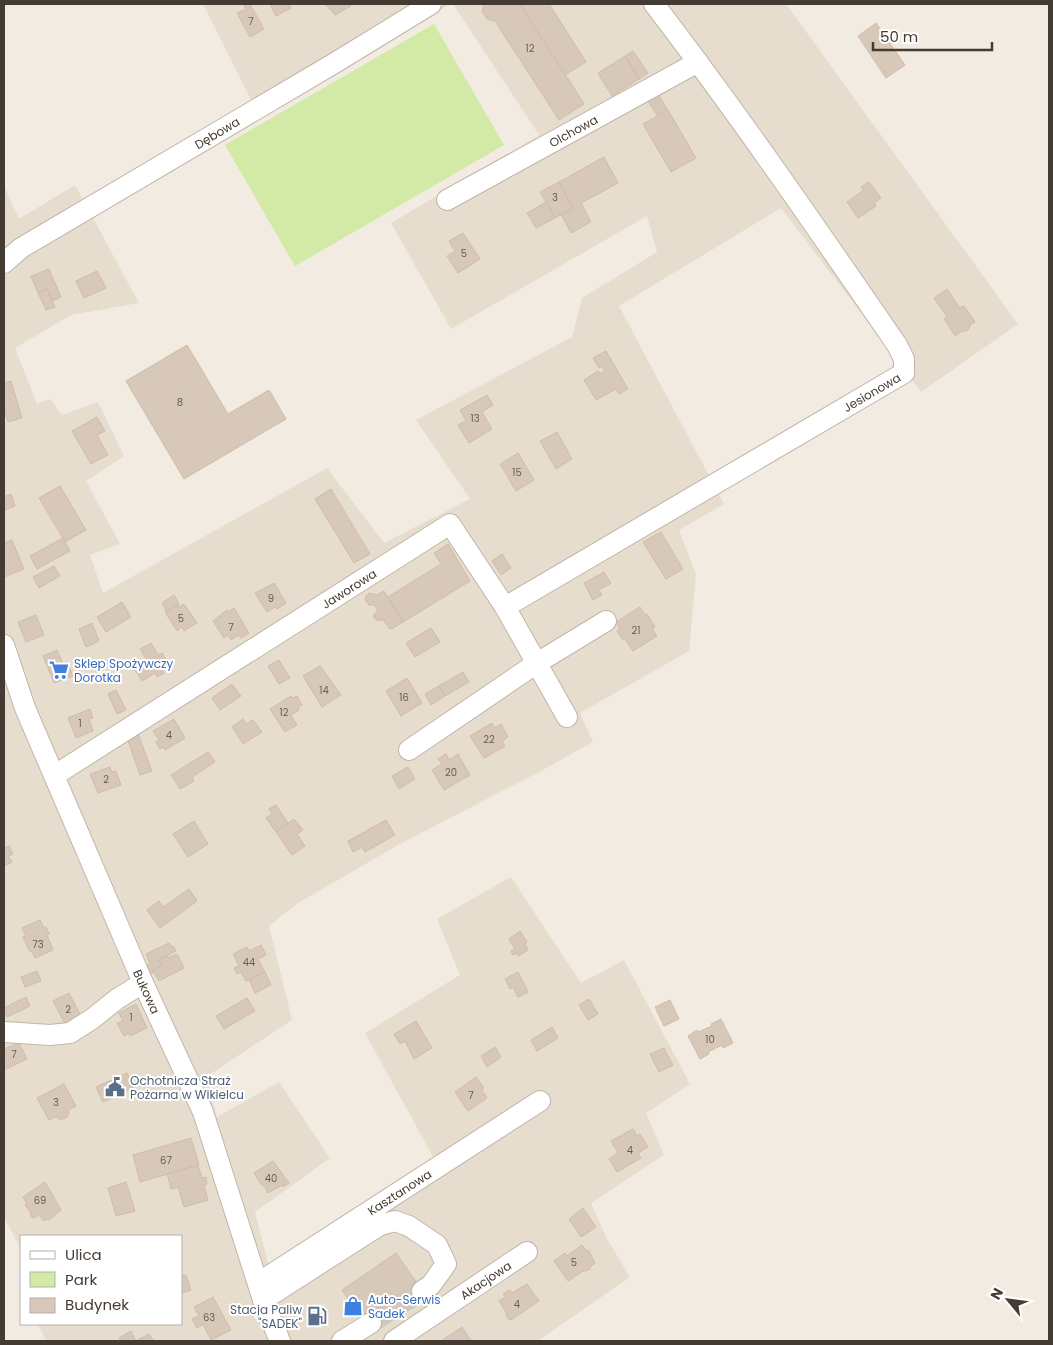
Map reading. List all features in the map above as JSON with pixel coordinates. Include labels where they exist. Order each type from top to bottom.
[{"type":"street","name":"Dębowa","points":[[4,263],[20,248],[333,64],[431,4]]},
{"type":"street","name":"Jesionowa","points":[[505,607],[904,373],[904,359],[897,345],[798,202],[654,4]]},
{"type":"street","name":"Olchowa","points":[[447,200],[698,62]]},
{"type":"street","name":"Jaworowa","points":[[55,775],[450,524],[505,607],[567,717]]},
{"type":"street","points":[[409,750],[537,663],[606,621]]},
{"type":"street","name":"Bukowa","points":[[4,645],[25,708],[142,983],[203,1112],[260,1291],[280,1341]]},
{"type":"street","points":[[4,1032],[50,1035],[70,1033],[142,983]]},
{"type":"street","name":"Kasztanowa","points":[[260,1291],[540,1101]]},
{"type":"street","points":[[260,1291],[380,1225],[396,1221],[409,1226],[437,1245],[446,1264],[431,1285],[422,1291]]},
{"type":"street","name":"Akacjowa","points":[[394,1341],[527,1252]]},
{"type":"street","points":[[342,1341],[371,1323]]},
{"type":"shaded area","points":[[203,4],[450,4],[259,116]]},
{"type":"shaded area","points":[[453,4],[786,4],[1018,324],[921,392],[781,208],[619,306],[724,504],[679,530],[696,574],[689,651],[580,713],[593,742],[400,844],[298,903],[269,926],[292,1020],[206,1077],[217,1117],[279,1082],[330,1158],[255,1212],[269,1267],[436,1162],[365,1033],[460,975],[437,919],[511,877],[581,983],[624,960],[690,1084],[646,1113],[664,1155],[591,1203],[606,1237],[630,1277],[538,1341],[46,1341],[38,1325],[182,1325],[182,1235],[20,1235],[20,1248],[4,1217],[4,186],[19,219],[75,185],[139,303],[71,315],[15,348],[37,404],[50,399],[62,415],[98,402],[124,456],[86,481],[120,544],[90,555],[103,593],[327,468],[384,543],[470,499],[416,420],[572,337],[582,298],[657,252],[647,216],[451,329],[391,223],[539,135]]},
{"type":"green space","points":[[434,24],[504,145],[295,266],[225,145]]},
{"type":"building","points":[[243,4],[250,4],[264,29],[250,37],[237,13],[246,9]]},
{"type":"building","points":[[270,4],[289,4],[291,8],[276,16]]},
{"type":"building","points":[[325,4],[349,4],[351,6],[335,15]]},
{"type":"building","points":[[484,4],[521,4],[584,104],[559,120],[495,21],[487,19],[482,11]]},
{"type":"building","points":[[520,4],[549,4],[586,62],[565,75]]},
{"type":"building","points":[[876,23],[905,65],[886,78],[858,36]]},
{"type":"building","points":[[633,51],[648,73],[639,79],[625,56]]},
{"type":"building","points":[[625,56],[639,79],[612,96],[598,73]]},
{"type":"building","points":[[657,92],[667,109],[657,115],[646,98]]},
{"type":"building","points":[[668,110],[696,158],[671,172],[643,124]]},
{"type":"building","points":[[604,157],[618,183],[581,203],[591,222],[571,233],[561,214],[573,208],[559,182]]},
{"type":"building","points":[[559,182],[573,208],[555,218],[540,192]]},
{"type":"building","points":[[869,182],[881,198],[874,203],[876,206],[858,218],[847,202],[864,190],[861,187]]},
{"type":"building","points":[[546,202],[555,218],[536,228],[527,213]]},
{"type":"building","points":[[463,233],[480,259],[458,273],[447,256],[455,251],[449,241]]},
{"type":"building","points":[[49,269],[61,297],[52,301],[47,289],[38,293],[31,276]]},
{"type":"building","points":[[97,271],[106,288],[84,298],[76,281]]},
{"type":"building","points":[[47,289],[55,307],[46,310],[38,293]]},
{"type":"building","points":[[947,289],[960,308],[964,306],[975,322],[970,325],[969,329],[955,336],[944,319],[947,317],[934,298]]},
{"type":"building","points":[[187,345],[228,414],[269,390],[286,419],[184,479],[126,381]]},
{"type":"building","points":[[606,351],[628,389],[619,394],[616,389],[596,400],[584,380],[598,371],[600,374],[605,371],[602,366],[599,368],[593,358]]},
{"type":"building","points":[[11,381],[22,418],[8,422],[4,409],[4,383]]},
{"type":"building","points":[[487,395],[493,405],[482,412],[492,429],[469,443],[458,425],[466,421],[460,410]]},
{"type":"building","points":[[97,417],[105,431],[97,435],[108,455],[91,464],[72,431]]},
{"type":"building","points":[[557,432],[572,459],[556,469],[540,441]]},
{"type":"building","points":[[518,453],[534,480],[516,491],[500,464]]},
{"type":"building","points":[[60,486],[86,530],[65,542],[39,498]]},
{"type":"building","points":[[331,489],[370,554],[354,563],[315,499]]},
{"type":"building","points":[[11,494],[15,506],[5,510],[4,497]]},
{"type":"building","points":[[661,532],[683,569],[666,579],[643,542]]},
{"type":"building","points":[[63,538],[70,551],[37,569],[30,556]]},
{"type":"building","points":[[12,540],[24,569],[4,577],[4,543]]},
{"type":"building","points":[[448,544],[470,581],[403,622],[388,597],[441,564],[434,553]]},
{"type":"building","points":[[502,554],[511,568],[501,575],[492,561]]},
{"type":"building","points":[[54,566],[60,576],[39,588],[33,577]]},
{"type":"building","points":[[604,572],[611,583],[599,590],[602,595],[593,600],[584,583]]},
{"type":"building","points":[[274,583],[286,603],[277,609],[275,607],[267,612],[255,593]]},
{"type":"building","points":[[384,591],[403,622],[392,629],[389,628],[383,619],[380,621],[376,620],[373,616],[378,610],[374,605],[369,605],[365,600],[369,593],[377,595]]},
{"type":"building","points":[[174,595],[179,604],[167,612],[162,603]]},
{"type":"building","points":[[122,602],[131,617],[106,632],[97,617]]},
{"type":"building","points":[[184,604],[197,623],[184,631],[182,627],[177,631],[165,612]]},
{"type":"building","points":[[640,607],[655,627],[652,629],[657,636],[633,651],[617,631],[620,629],[616,622]]},
{"type":"building","points":[[234,608],[249,633],[241,638],[239,635],[231,640],[228,635],[224,638],[213,621],[227,610],[228,612]]},
{"type":"building","points":[[36,615],[44,635],[26,642],[18,622]]},
{"type":"building","points":[[92,623],[99,641],[86,647],[79,629]]},
{"type":"building","points":[[431,628],[440,642],[415,657],[406,643]]},
{"type":"building","points":[[151,643],[158,655],[162,653],[169,665],[162,669],[164,673],[157,677],[155,673],[142,681],[135,670],[148,662],[140,649]]},
{"type":"building","name":"Sklep Spożywczy Dorotka","points":[[57,650],[63,664],[67,662],[73,676],[54,683],[43,656]]},
{"type":"building","points":[[279,660],[290,678],[279,684],[268,666]]},
{"type":"building","points":[[320,666],[341,695],[322,707],[303,676]]},
{"type":"building","points":[[463,672],[469,682],[445,696],[439,686]]},
{"type":"building","points":[[407,678],[422,703],[401,716],[386,691]]},
{"type":"building","points":[[232,684],[241,696],[220,710],[212,698]]},
{"type":"building","points":[[439,686],[445,696],[431,705],[425,694]]},
{"type":"building","points":[[116,690],[126,710],[117,714],[108,694]]},
{"type":"building","points":[[291,696],[292,698],[297,696],[302,705],[298,707],[299,710],[291,715],[297,725],[285,732],[270,709]]},
{"type":"building","points":[[90,709],[93,718],[89,719],[93,731],[76,738],[68,718]]},
{"type":"building","points":[[174,719],[185,738],[165,750],[163,747],[160,749],[156,742],[159,740],[153,731]]},
{"type":"building","points":[[243,719],[246,724],[253,720],[262,732],[243,744],[232,727]]},
{"type":"building","points":[[492,723],[495,728],[501,724],[508,737],[502,741],[505,746],[484,758],[470,736]]},
{"type":"building","points":[[138,734],[152,771],[140,775],[127,738]]},
{"type":"building","points":[[208,752],[215,762],[192,777],[194,781],[180,789],[171,775]]},
{"type":"building","points":[[446,754],[449,760],[458,754],[470,775],[444,790],[432,770],[442,764],[438,759]]},
{"type":"building","points":[[110,767],[112,772],[116,771],[121,785],[98,793],[90,774]]},
{"type":"building","points":[[408,767],[415,779],[399,789],[392,776]]},
{"type":"building","points":[[276,805],[288,823],[276,832],[266,818],[272,814],[269,809]]},
{"type":"building","points":[[294,819],[303,830],[297,834],[305,846],[292,855],[276,832]]},
{"type":"building","points":[[386,820],[395,835],[365,852],[362,847],[353,852],[348,841]]},
{"type":"building","points":[[194,821],[208,844],[188,857],[173,834]]},
{"type":"building","points":[[4,846],[5,848],[9,846],[13,854],[8,856],[12,862],[4,866]]},
{"type":"building","points":[[189,889],[197,901],[160,928],[147,910],[159,901],[163,907]]},
{"type":"building","points":[[40,920],[44,928],[46,927],[53,950],[35,958],[23,937],[26,936],[22,928]]},
{"type":"building","points":[[520,931],[527,942],[525,944],[528,950],[518,956],[517,953],[513,955],[511,951],[515,949],[509,939]]},
{"type":"building","points":[[169,943],[176,951],[159,960],[162,965],[153,970],[154,972],[151,974],[147,965],[150,963],[146,954]]},
{"type":"building","points":[[261,945],[266,955],[258,959],[265,972],[246,981],[241,972],[237,974],[234,968],[239,966],[233,954],[247,947],[249,951]]},
{"type":"building","points":[[177,954],[184,968],[159,981],[153,970],[162,965],[159,960]]},
{"type":"building","points":[[37,971],[41,981],[25,987],[21,977]]},
{"type":"building","points":[[265,972],[271,985],[255,993],[249,980]]},
{"type":"building","points":[[518,972],[528,992],[518,997],[513,987],[510,989],[505,979]]},
{"type":"building","points":[[69,993],[82,1018],[66,1026],[53,1001]]},
{"type":"building","points":[[26,997],[30,1006],[7,1017],[4,1008]]},
{"type":"building","points":[[247,998],[255,1011],[224,1029],[216,1016]]},
{"type":"building","points":[[589,999],[598,1014],[588,1020],[579,1005]]},
{"type":"building","points":[[670,1000],[679,1019],[664,1026],[655,1007]]},
{"type":"building","points":[[136,1004],[147,1028],[130,1036],[129,1033],[124,1036],[117,1023],[123,1021],[119,1013]]},
{"type":"building","points":[[721,1019],[733,1043],[723,1048],[722,1045],[708,1052],[709,1054],[700,1059],[688,1036],[697,1030],[698,1032],[712,1026],[711,1024]]},
{"type":"building","points":[[416,1021],[432,1048],[414,1059],[405,1041],[400,1044],[394,1034]]},
{"type":"building","points":[[552,1027],[558,1038],[537,1051],[531,1040]]},
{"type":"building","points":[[19,1043],[27,1059],[4,1070],[4,1049]]},
{"type":"building","points":[[495,1047],[501,1057],[487,1067],[481,1056]]},
{"type":"building","points":[[664,1048],[673,1065],[659,1072],[650,1054]]},
{"type":"building","name":"Ochotnicza Straż Pożarna w Wikielcu","points":[[127,1073],[134,1087],[103,1102],[96,1087]]},
{"type":"building","points":[[476,1077],[484,1088],[482,1090],[487,1098],[468,1111],[455,1092]]},
{"type":"building","points":[[64,1084],[76,1106],[68,1110],[67,1117],[58,1119],[57,1116],[49,1120],[37,1098]]},
{"type":"building","points":[[633,1129],[637,1136],[640,1134],[648,1147],[638,1153],[641,1158],[617,1172],[609,1159],[618,1153],[611,1141]]},
{"type":"building","points":[[191,1138],[199,1165],[140,1182],[133,1155]]},
{"type":"building","points":[[273,1161],[289,1183],[268,1193],[254,1173]]},
{"type":"building","points":[[198,1165],[202,1178],[206,1177],[207,1184],[204,1185],[208,1200],[184,1207],[178,1187],[171,1189],[167,1174]]},
{"type":"building","points":[[45,1182],[61,1210],[49,1220],[46,1219],[44,1221],[39,1215],[34,1218],[31,1217],[23,1197]]},
{"type":"building","points":[[126,1182],[135,1211],[116,1216],[108,1188]]},
{"type":"building","points":[[583,1208],[596,1227],[581,1237],[569,1219]]},
{"type":"building","points":[[582,1245],[589,1251],[595,1263],[590,1269],[583,1271],[568,1281],[554,1261],[565,1253],[567,1256]]},
{"type":"building","points":[[396,1253],[426,1296],[371,1333],[342,1290]]},
{"type":"building","points":[[186,1275],[191,1290],[182,1293],[182,1276]]},
{"type":"building","points":[[527,1284],[539,1301],[511,1320],[507,1318],[506,1312],[499,1301],[505,1297],[503,1294],[510,1290],[512,1293]]},
{"type":"building","points":[[213,1297],[231,1330],[211,1340],[203,1324],[197,1328],[192,1319],[199,1316],[194,1307]]},
{"type":"building","points":[[462,1327],[471,1341],[441,1341]]},
{"type":"building","points":[[131,1331],[136,1341],[121,1341],[119,1338]]},
{"type":"building","points":[[149,1334],[154,1341],[136,1341]]},
{"type":"tunnel","points":[[371,1323],[422,1291]]},
{"type":"place","name":"Sklep Spożywczy Dorotka","points":[[59,670]]},
{"type":"place","name":"Ochotnicza Straż Pożarna w Wikielcu","points":[[115,1087]]},
{"type":"place","name":"Auto-Serwis Sadek","points":[[353,1306]]},
{"type":"place","name":"Stacja Paliw \"SADEK\"","points":[[317,1316]]}]
